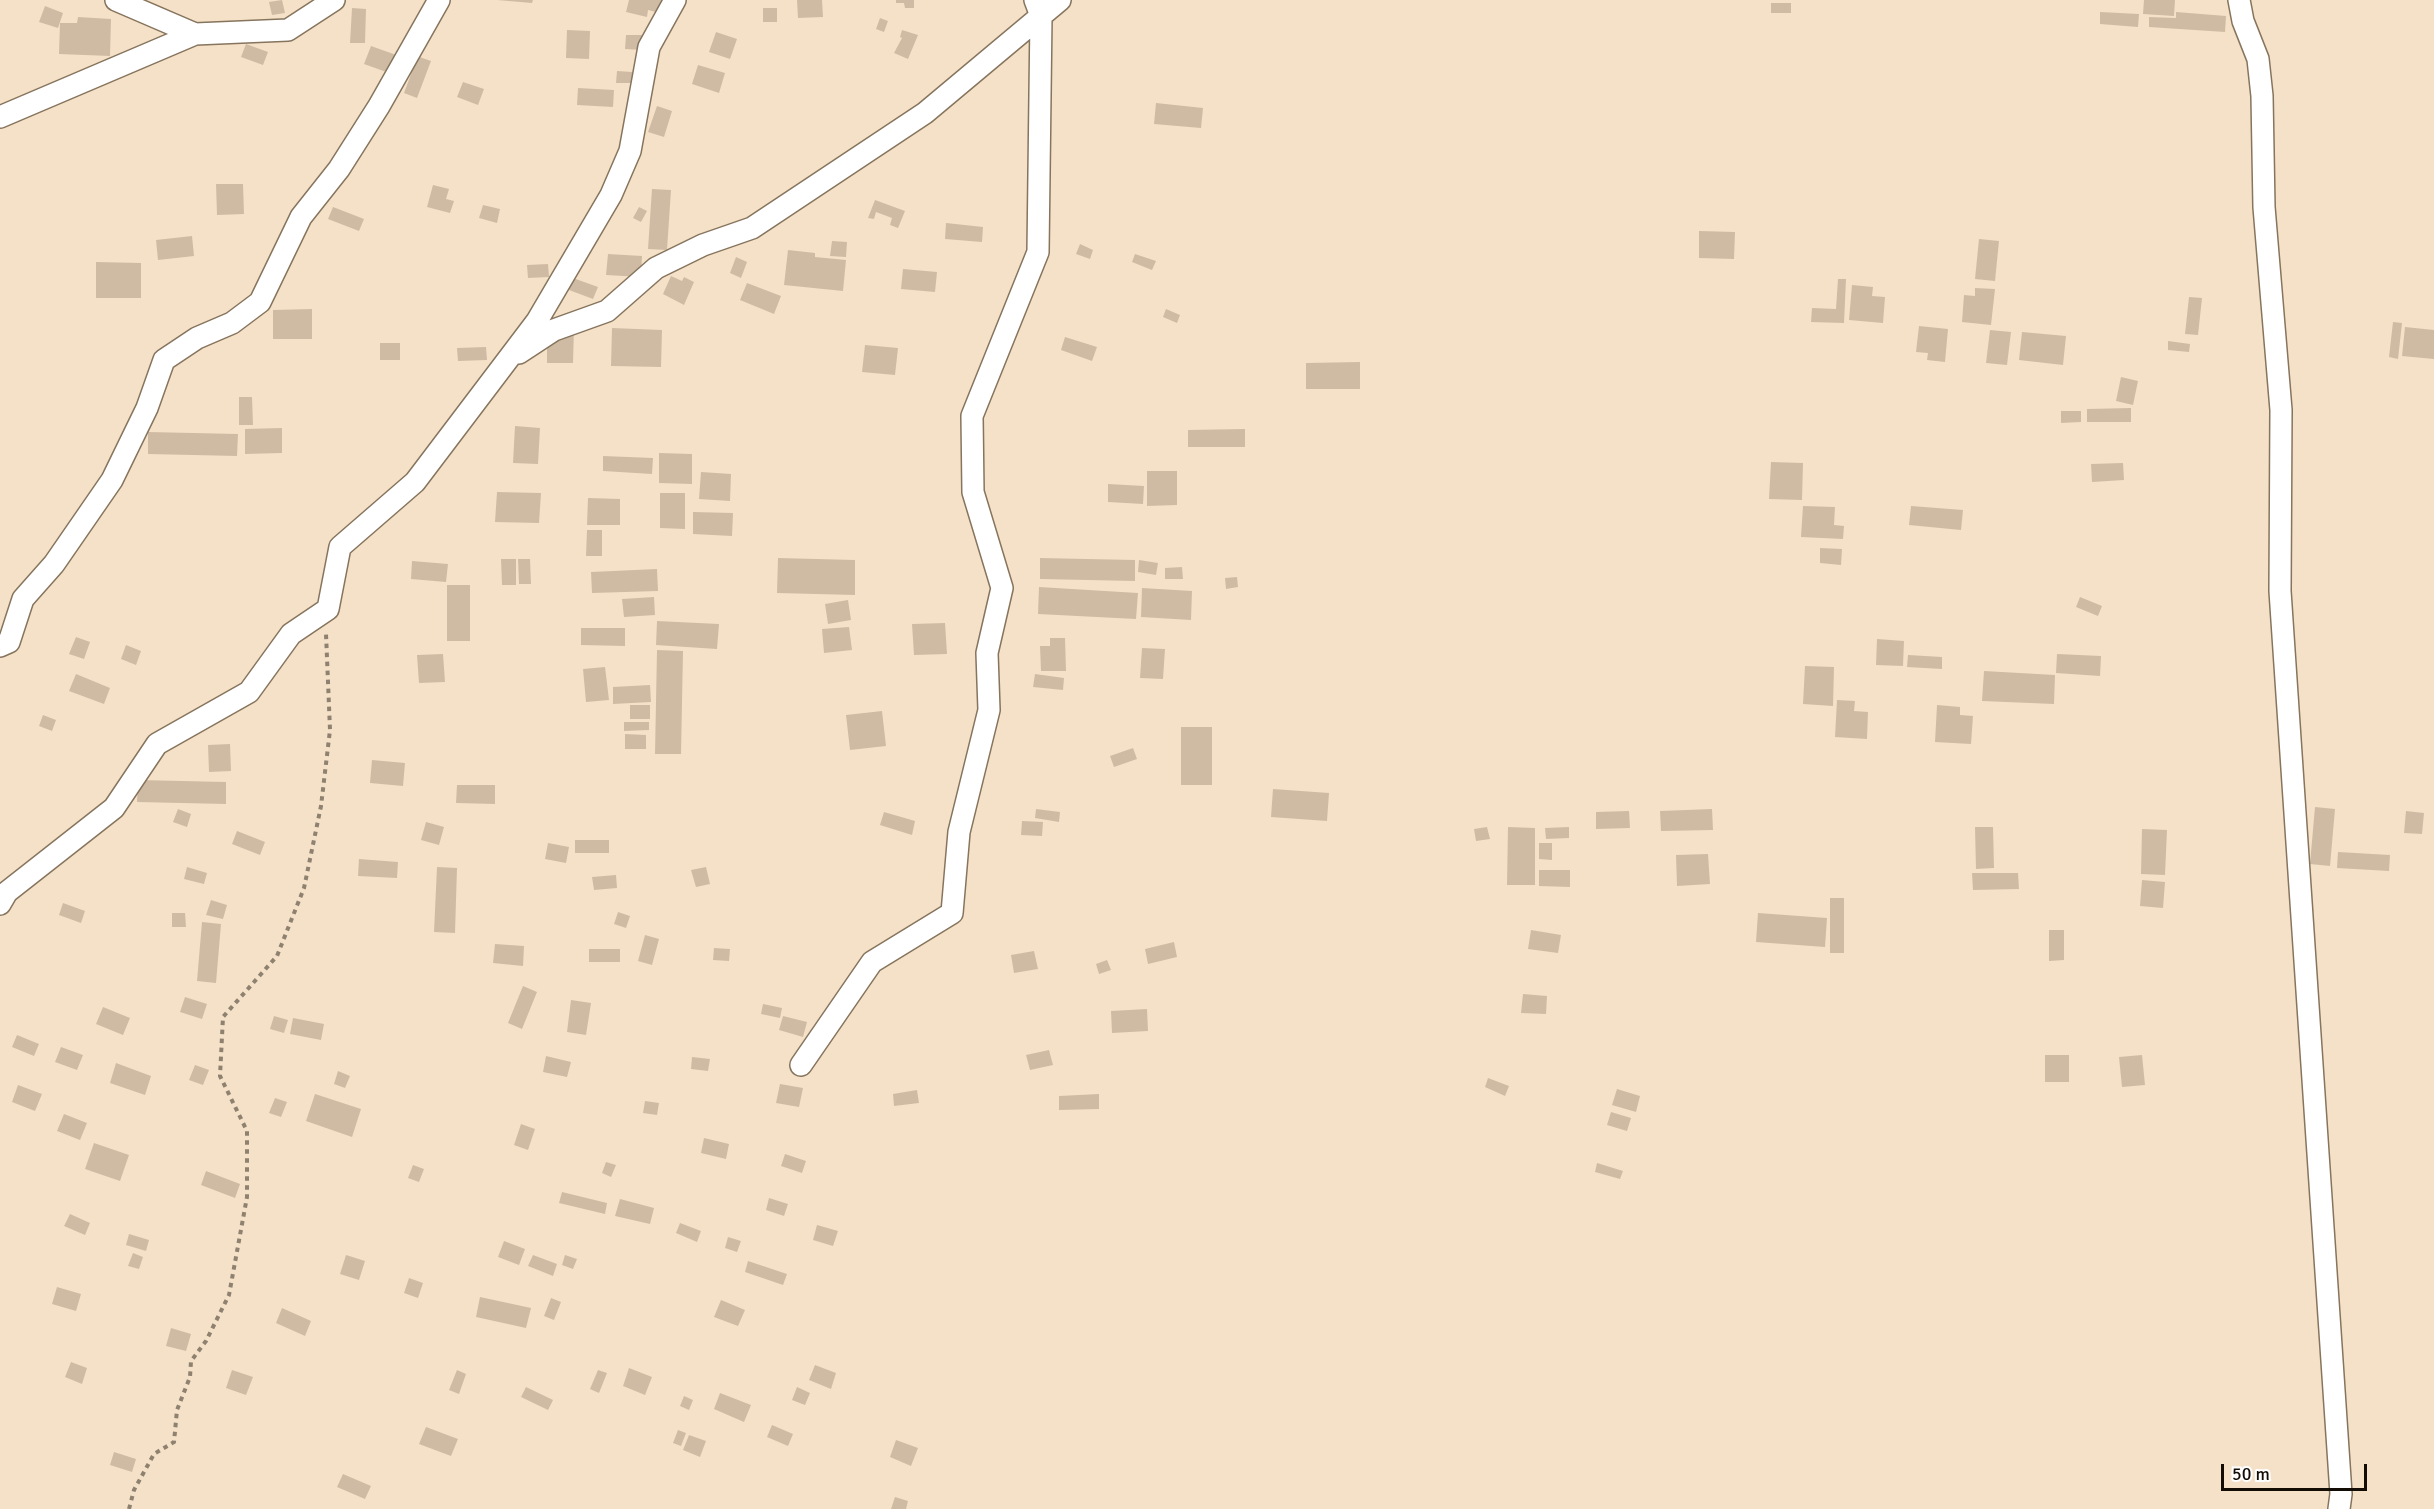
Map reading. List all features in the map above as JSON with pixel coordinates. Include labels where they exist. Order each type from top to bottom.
[{"type":"street","points":[[116,0],[195,34]]},
{"type":"street","points":[[0,117],[195,34],[288,30],[334,0]]},
{"type":"street","points":[[0,646],[9,642],[23,599],[54,564],[112,480],[147,408],[164,360],[197,338],[232,323],[260,302],[301,217],[339,169],[379,106],[439,0]]},
{"type":"street","points":[[0,904],[7,892],[114,808],[157,744],[249,692],[291,634],[328,609],[340,547],[415,482],[537,321],[611,195],[630,152],[649,47],[675,0]]},
{"type":"street","points":[[503,363],[554,330],[607,311],[656,268],[703,245],[752,228],[925,113],[1038,8],[1060,0]]},
{"type":"street","points":[[2239,0],[2243,21],[2258,58],[2262,96],[2264,207],[2281,410],[2280,591],[2340,1483],[2339,1509]]},
{"type":"street","points":[[801,1065],[872,962],[952,913],[959,832],[989,710],[987,653],[1002,588],[973,492],[972,416],[1038,252],[1038,8]]},
{"type":"path","points":[[129,1509],[134,1490],[154,1454],[174,1442],[177,1410],[190,1377],[191,1361],[206,1341],[229,1296],[247,1197],[247,1131],[220,1076],[223,1017],[277,956],[304,888],[321,806],[330,730],[326,639],[328,609]]},
{"type":"building","points":[[282,0],[285,13],[272,15],[269,2]]},
{"type":"building","points":[[497,0],[533,0],[532,3]]},
{"type":"building","points":[[629,0],[663,0],[660,13],[648,10],[647,17],[626,12]]},
{"type":"building","points":[[797,0],[822,0],[823,17],[798,18]]},
{"type":"building","points":[[896,0],[914,0],[914,8],[905,8],[904,3],[896,3]]},
{"type":"building","points":[[2144,0],[2175,0],[2174,16],[2143,14]]},
{"type":"building","points":[[1771,3],[1791,3],[1791,13],[1771,13]]},
{"type":"building","points":[[45,6],[63,13],[58,28],[39,22]]},
{"type":"building","points":[[352,8],[366,9],[365,43],[350,43]]},
{"type":"building","points":[[763,8],[777,8],[777,22],[763,22]]},
{"type":"building","points":[[2100,12],[2139,14],[2138,27],[2100,24]]},
{"type":"building","points":[[2176,12],[2226,16],[2225,32],[2149,27],[2149,17],[2176,18]]},
{"type":"building","points":[[78,17],[111,19],[110,56],[59,54],[60,23],[77,23]]},
{"type":"building","points":[[880,18],[888,21],[884,32],[876,29]]},
{"type":"building","points":[[567,30],[590,31],[589,59],[566,58]]},
{"type":"building","points":[[902,30],[918,35],[908,59],[894,53],[902,38],[900,37]]},
{"type":"building","points":[[716,32],[737,39],[730,59],[709,52]]},
{"type":"building","points":[[626,35],[644,35],[643,50],[625,49]]},
{"type":"building","points":[[246,44],[268,52],[263,65],[241,57]]},
{"type":"building","points":[[371,46],[399,56],[392,74],[364,64]]},
{"type":"building","points":[[414,55],[431,61],[417,98],[404,93],[414,66],[411,64]]},
{"type":"building","points":[[698,65],[725,73],[719,93],[692,84]]},
{"type":"building","points":[[617,71],[632,72],[632,83],[616,83]]},
{"type":"building","points":[[463,82],[484,89],[478,105],[457,97]]},
{"type":"building","points":[[578,88],[614,90],[613,107],[577,105]]},
{"type":"building","points":[[1156,103],[1203,108],[1201,128],[1154,124]]},
{"type":"building","points":[[657,106],[672,111],[664,137],[648,132]]},
{"type":"building","points":[[216,184],[243,184],[244,214],[217,215]]},
{"type":"building","points":[[433,185],[449,189],[446,199],[454,201],[450,213],[427,207]]},
{"type":"building","points":[[652,189],[671,190],[667,250],[648,249]]},
{"type":"building","points":[[875,200],[905,211],[898,228],[890,225],[892,218],[876,212],[874,219],[868,218]]},
{"type":"building","points":[[483,205],[500,209],[497,223],[479,218]]},
{"type":"building","points":[[333,207],[364,219],[359,231],[328,219]]},
{"type":"building","points":[[639,207],[647,211],[641,222],[633,218]]},
{"type":"building","points":[[946,223],[983,227],[982,242],[945,239]]},
{"type":"building","points":[[1699,231],[1735,232],[1734,259],[1699,258]]},
{"type":"building","points":[[192,236],[194,256],[158,260],[156,240]]},
{"type":"building","points":[[1979,239],[1999,241],[1995,281],[1975,279]]},
{"type":"building","points":[[832,241],[847,242],[846,257],[830,256]]},
{"type":"building","points":[[1080,244],[1093,250],[1090,259],[1076,254]]},
{"type":"building","points":[[788,250],[815,253],[815,257],[846,260],[843,291],[784,285]]},
{"type":"building","points":[[608,254],[642,256],[641,277],[606,275]]},
{"type":"building","points":[[1135,254],[1156,261],[1152,270],[1132,262]]},
{"type":"building","points":[[736,257],[747,262],[741,278],[730,273]]},
{"type":"building","points":[[96,262],[141,263],[141,298],[96,298]]},
{"type":"building","points":[[548,264],[549,277],[528,278],[527,265]]},
{"type":"building","points":[[903,269],[937,272],[935,292],[901,289]]},
{"type":"building","points":[[671,276],[682,281],[684,277],[694,282],[684,305],[663,294]]},
{"type":"building","points":[[573,278],[598,287],[593,299],[569,290]]},
{"type":"building","points":[[1838,279],[1846,279],[1844,323],[1811,322],[1812,308],[1836,309]]},
{"type":"building","points":[[747,283],[781,296],[774,314],[740,300]]},
{"type":"building","points":[[1852,285],[1873,287],[1872,296],[1885,297],[1883,323],[1849,320]]},
{"type":"building","points":[[1975,288],[1995,289],[1991,325],[1962,322],[1964,295],[1975,296]]},
{"type":"building","points":[[2189,297],[2202,298],[2198,335],[2185,334]]},
{"type":"building","points":[[312,309],[312,339],[273,339],[273,310]]},
{"type":"building","points":[[1166,309],[1180,315],[1177,323],[1163,317]]},
{"type":"building","points":[[2393,322],[2402,323],[2398,359],[2389,357]]},
{"type":"building","points":[[1919,326],[1948,329],[1945,362],[1927,360],[1928,353],[1916,352]]},
{"type":"building","points":[[547,327],[574,327],[573,363],[547,363]]},
{"type":"building","points":[[2405,327],[2434,330],[2434,359],[2402,356]]},
{"type":"building","points":[[612,328],[662,330],[661,367],[611,366]]},
{"type":"building","points":[[1990,330],[2011,332],[2007,365],[1986,363]]},
{"type":"building","points":[[2022,332],[2066,336],[2063,365],[2019,360]]},
{"type":"building","points":[[1065,337],[1097,347],[1092,361],[1061,350]]},
{"type":"building","points":[[2168,341],[2190,344],[2189,352],[2168,350]]},
{"type":"building","points":[[380,343],[400,343],[400,360],[380,360]]},
{"type":"building","points":[[865,345],[898,348],[895,375],[862,372]]},
{"type":"building","points":[[486,347],[487,360],[458,361],[457,348]]},
{"type":"building","points":[[1360,362],[1360,389],[1306,389],[1306,363]]},
{"type":"building","points":[[2121,377],[2138,381],[2133,405],[2116,401]]},
{"type":"building","points":[[239,397],[252,397],[253,425],[239,425]]},
{"type":"building","points":[[2131,408],[2131,422],[2087,422],[2087,409]]},
{"type":"building","points":[[2061,411],[2081,411],[2081,422],[2061,423]]},
{"type":"building","points":[[515,426],[540,428],[538,464],[513,463]]},
{"type":"building","points":[[282,428],[282,453],[245,454],[245,429]]},
{"type":"building","points":[[1245,429],[1245,447],[1188,447],[1188,430]]},
{"type":"building","points":[[148,432],[238,434],[237,456],[148,454]]},
{"type":"building","points":[[659,453],[692,454],[692,484],[659,483]]},
{"type":"building","points":[[603,456],[653,458],[652,474],[603,471]]},
{"type":"building","points":[[1771,462],[1803,463],[1802,500],[1769,499]]},
{"type":"building","points":[[2123,463],[2124,480],[2092,482],[2091,464]]},
{"type":"building","points":[[1147,471],[1177,471],[1177,505],[1147,506]]},
{"type":"building","points":[[701,472],[731,474],[730,501],[699,499]]},
{"type":"building","points":[[1108,484],[1144,486],[1143,504],[1108,502]]},
{"type":"building","points":[[497,492],[541,493],[539,523],[495,522]]},
{"type":"building","points":[[660,493],[685,493],[685,529],[660,528]]},
{"type":"building","points":[[588,498],[620,499],[620,525],[587,525]]},
{"type":"building","points":[[1803,506],[1835,507],[1834,525],[1844,526],[1843,539],[1801,537]]},
{"type":"building","points":[[1911,506],[1963,510],[1961,530],[1909,525]]},
{"type":"building","points":[[693,512],[733,513],[732,536],[693,534]]},
{"type":"building","points":[[587,530],[602,530],[602,556],[586,556]]},
{"type":"building","points":[[1820,548],[1842,549],[1841,565],[1820,563]]},
{"type":"building","points":[[778,558],[855,560],[855,595],[777,593]]},
{"type":"building","points":[[1040,558],[1135,560],[1135,581],[1040,579]]},
{"type":"building","points":[[501,559],[516,559],[516,585],[502,585]]},
{"type":"building","points":[[518,559],[530,559],[531,584],[519,584]]},
{"type":"building","points":[[1139,560],[1158,563],[1156,575],[1138,572]]},
{"type":"building","points":[[412,561],[448,564],[446,582],[411,579]]},
{"type":"building","points":[[1182,567],[1183,579],[1165,579],[1165,568]]},
{"type":"building","points":[[657,569],[658,591],[592,593],[591,572]]},
{"type":"building","points":[[1237,577],[1238,587],[1226,589],[1225,578]]},
{"type":"building","points":[[447,585],[470,585],[470,641],[447,641]]},
{"type":"building","points":[[1039,587],[1138,593],[1136,619],[1038,614]]},
{"type":"building","points":[[1142,588],[1192,591],[1191,620],[1141,617]]},
{"type":"building","points":[[654,597],[655,615],[624,617],[622,599]]},
{"type":"building","points":[[2080,597],[2102,606],[2098,616],[2076,607]]},
{"type":"building","points":[[848,600],[851,620],[828,624],[825,604]]},
{"type":"building","points":[[657,621],[719,624],[717,649],[656,645]]},
{"type":"building","points":[[945,623],[947,654],[914,655],[912,624]]},
{"type":"building","points":[[849,627],[852,650],[824,653],[822,629]]},
{"type":"building","points":[[581,628],[625,628],[625,646],[581,645]]},
{"type":"building","points":[[76,637],[90,642],[84,659],[69,654]]},
{"type":"building","points":[[1050,638],[1065,638],[1066,671],[1041,671],[1040,646],[1050,646]]},
{"type":"building","points":[[1877,639],[1904,641],[1903,666],[1876,665]]},
{"type":"building","points":[[126,645],[141,651],[136,665],[121,659]]},
{"type":"building","points":[[1142,648],[1165,649],[1163,679],[1140,678]]},
{"type":"building","points":[[657,650],[683,651],[681,754],[655,754]]},
{"type":"building","points":[[443,654],[445,682],[419,683],[417,655]]},
{"type":"building","points":[[2057,654],[2101,656],[2100,676],[2056,673]]},
{"type":"building","points":[[1908,655],[1942,657],[1942,669],[1907,667]]},
{"type":"building","points":[[1805,666],[1834,667],[1833,706],[1803,704]]},
{"type":"building","points":[[605,667],[609,700],[586,702],[583,669]]},
{"type":"building","points":[[1984,671],[2055,675],[2054,704],[1982,701]]},
{"type":"building","points":[[76,674],[110,688],[104,704],[69,691]]},
{"type":"building","points":[[1035,674],[1064,678],[1063,690],[1033,687]]},
{"type":"building","points":[[650,685],[651,702],[613,704],[613,687]]},
{"type":"building","points":[[1837,700],[1855,701],[1854,711],[1868,712],[1867,739],[1835,737]]},
{"type":"building","points":[[630,705],[650,705],[650,719],[630,719]]},
{"type":"building","points":[[1937,705],[1960,707],[1960,715],[1973,716],[1971,744],[1935,742]]},
{"type":"building","points":[[882,711],[886,746],[850,750],[846,715]]},
{"type":"building","points":[[43,715],[56,720],[52,731],[39,726]]},
{"type":"building","points":[[624,722],[649,722],[649,730],[624,731]]},
{"type":"building","points":[[1181,727],[1212,727],[1212,785],[1181,785]]},
{"type":"building","points":[[625,734],[646,735],[646,749],[625,749]]},
{"type":"building","points":[[230,744],[231,771],[209,772],[208,745]]},
{"type":"building","points":[[1133,748],[1137,759],[1114,767],[1110,756]]},
{"type":"building","points":[[372,760],[405,763],[403,786],[370,783]]},
{"type":"building","points":[[138,780],[226,782],[226,804],[137,802]]},
{"type":"building","points":[[457,785],[495,785],[495,804],[456,803]]},
{"type":"building","points":[[1273,789],[1329,793],[1327,821],[1271,817]]},
{"type":"building","points":[[2315,807],[2335,809],[2330,866],[2310,864]]},
{"type":"building","points":[[178,809],[191,814],[187,827],[173,822]]},
{"type":"building","points":[[1036,809],[1060,812],[1059,822],[1035,818]]},
{"type":"building","points":[[1712,809],[1713,830],[1661,831],[1660,811]]},
{"type":"building","points":[[1629,811],[1630,828],[1596,829],[1596,812]]},
{"type":"building","points":[[2406,811],[2424,813],[2422,834],[2404,833]]},
{"type":"building","points":[[884,812],[915,821],[912,835],[880,825]]},
{"type":"building","points":[[1022,821],[1043,822],[1042,836],[1021,835]]},
{"type":"building","points":[[426,822],[444,827],[439,845],[421,840]]},
{"type":"building","points":[[1487,827],[1490,839],[1476,841],[1474,829]]},
{"type":"building","points":[[1508,827],[1535,828],[1535,885],[1507,885]]},
{"type":"building","points":[[1569,827],[1569,838],[1546,839],[1545,828]]},
{"type":"building","points":[[1975,827],[1993,827],[1994,868],[1976,869]]},
{"type":"building","points":[[2142,829],[2167,830],[2165,875],[2141,874]]},
{"type":"building","points":[[237,831],[265,842],[260,855],[232,844]]},
{"type":"building","points":[[575,840],[609,840],[609,853],[575,853]]},
{"type":"building","points":[[548,843],[569,847],[566,863],[545,859]]},
{"type":"building","points":[[1539,843],[1552,843],[1552,860],[1539,859]]},
{"type":"building","points":[[2338,852],[2390,855],[2389,871],[2337,868]]},
{"type":"building","points":[[1708,854],[1710,884],[1677,886],[1676,855]]},
{"type":"building","points":[[359,859],[398,862],[397,878],[358,876]]},
{"type":"building","points":[[187,867],[207,873],[204,884],[184,879]]},
{"type":"building","points":[[437,867],[457,868],[455,933],[434,932]]},
{"type":"building","points":[[706,867],[710,884],[696,887],[691,870]]},
{"type":"building","points":[[1539,870],[1570,870],[1570,887],[1539,886]]},
{"type":"building","points":[[1972,873],[2018,873],[2019,889],[1973,890]]},
{"type":"building","points":[[616,875],[617,888],[594,890],[592,877]]},
{"type":"building","points":[[2142,880],[2165,882],[2163,908],[2140,906]]},
{"type":"building","points":[[1830,898],[1844,898],[1844,953],[1830,953]]},
{"type":"building","points":[[211,900],[227,905],[223,919],[206,915]]},
{"type":"building","points":[[63,903],[85,911],[81,923],[59,915]]},
{"type":"building","points":[[618,912],[630,916],[626,928],[614,924]]},
{"type":"building","points":[[172,913],[185,913],[186,927],[172,927]]},
{"type":"building","points":[[1758,913],[1827,918],[1825,947],[1756,942]]},
{"type":"building","points":[[202,922],[221,924],[216,983],[197,981]]},
{"type":"building","points":[[1531,930],[1561,935],[1558,953],[1528,949]]},
{"type":"building","points":[[2049,930],[2064,930],[2064,960],[2049,961]]},
{"type":"building","points":[[645,935],[659,939],[652,965],[638,961]]},
{"type":"building","points":[[1174,942],[1177,957],[1148,964],[1145,949]]},
{"type":"building","points":[[495,944],[524,946],[523,966],[493,963]]},
{"type":"building","points":[[714,948],[730,949],[729,961],[713,960]]},
{"type":"building","points":[[589,949],[620,949],[620,962],[589,962]]},
{"type":"building","points":[[1034,951],[1038,969],[1014,973],[1011,955]]},
{"type":"building","points":[[1107,960],[1111,970],[1099,974],[1096,964]]},
{"type":"building","points":[[523,986],[537,992],[522,1029],[508,1023]]},
{"type":"building","points":[[1523,994],[1547,996],[1546,1014],[1521,1013]]},
{"type":"building","points":[[185,997],[207,1004],[202,1019],[180,1012]]},
{"type":"building","points":[[571,1000],[591,1003],[586,1035],[567,1032]]},
{"type":"building","points":[[763,1004],[782,1008],[780,1018],[761,1014]]},
{"type":"building","points":[[103,1007],[130,1018],[123,1035],[96,1024]]},
{"type":"building","points":[[1147,1009],[1148,1031],[1112,1033],[1111,1011]]},
{"type":"building","points":[[274,1016],[288,1020],[284,1033],[270,1029]]},
{"type":"building","points":[[783,1016],[807,1022],[803,1037],[779,1030]]},
{"type":"building","points":[[293,1018],[324,1024],[321,1040],[290,1034]]},
{"type":"building","points":[[17,1035],[39,1044],[34,1056],[12,1047]]},
{"type":"building","points":[[61,1047],[83,1055],[77,1070],[55,1062]]},
{"type":"building","points":[[1049,1050],[1053,1065],[1030,1070],[1026,1055]]},
{"type":"building","points":[[2045,1055],[2069,1055],[2069,1082],[2045,1082]]},
{"type":"building","points":[[2142,1055],[2145,1085],[2122,1087],[2119,1057]]},
{"type":"building","points":[[546,1056],[571,1062],[567,1077],[543,1072]]},
{"type":"building","points":[[692,1057],[710,1059],[708,1071],[691,1069]]},
{"type":"building","points":[[116,1063],[151,1076],[145,1095],[110,1083]]},
{"type":"building","points":[[195,1065],[209,1070],[203,1085],[189,1080]]},
{"type":"building","points":[[338,1071],[350,1076],[345,1088],[334,1084]]},
{"type":"building","points":[[1488,1078],[1509,1086],[1505,1096],[1485,1087]]},
{"type":"building","points":[[780,1084],[803,1088],[799,1107],[776,1103]]},
{"type":"building","points":[[18,1085],[42,1094],[35,1111],[12,1102]]},
{"type":"building","points":[[1617,1089],[1640,1096],[1636,1112],[1612,1105]]},
{"type":"building","points":[[917,1090],[919,1103],[894,1106],[893,1094]]},
{"type":"building","points":[[315,1094],[361,1109],[352,1137],[306,1121]]},
{"type":"building","points":[[1099,1094],[1099,1109],[1059,1110],[1059,1096]]},
{"type":"building","points":[[275,1098],[287,1102],[281,1117],[269,1113]]},
{"type":"building","points":[[645,1101],[659,1103],[657,1115],[643,1113]]},
{"type":"building","points":[[1611,1112],[1631,1118],[1627,1131],[1607,1125]]},
{"type":"building","points":[[64,1114],[87,1123],[80,1140],[57,1131]]},
{"type":"building","points":[[521,1124],[535,1129],[528,1150],[514,1145]]},
{"type":"building","points":[[704,1138],[729,1144],[726,1159],[701,1153]]},
{"type":"building","points":[[94,1143],[129,1155],[120,1181],[85,1169]]},
{"type":"building","points":[[785,1154],[806,1161],[802,1173],[781,1166]]},
{"type":"building","points":[[606,1162],[616,1165],[611,1177],[602,1173]]},
{"type":"building","points":[[1597,1163],[1623,1171],[1620,1179],[1595,1172]]},
{"type":"building","points":[[413,1165],[424,1169],[419,1182],[408,1178]]},
{"type":"building","points":[[206,1171],[240,1184],[235,1198],[201,1185]]},
{"type":"building","points":[[562,1192],[607,1203],[605,1214],[559,1203]]},
{"type":"building","points":[[769,1198],[788,1204],[784,1216],[766,1210]]},
{"type":"building","points":[[620,1199],[654,1208],[650,1224],[615,1216]]},
{"type":"building","points":[[70,1214],[90,1223],[85,1235],[64,1226]]},
{"type":"building","points":[[680,1223],[701,1231],[697,1242],[676,1233]]},
{"type":"building","points":[[817,1225],[838,1231],[833,1246],[813,1240]]},
{"type":"building","points":[[129,1234],[149,1240],[146,1251],[126,1245]]},
{"type":"building","points":[[728,1237],[741,1241],[737,1252],[725,1248]]},
{"type":"building","points":[[504,1241],[525,1249],[519,1265],[498,1257]]},
{"type":"building","points":[[133,1253],[143,1257],[139,1269],[128,1266]]},
{"type":"building","points":[[346,1255],[365,1261],[359,1280],[340,1274]]},
{"type":"building","points":[[533,1255],[557,1264],[553,1276],[528,1266]]},
{"type":"building","points":[[565,1255],[577,1259],[573,1269],[562,1265]]},
{"type":"building","points":[[748,1261],[787,1274],[783,1285],[745,1272]]},
{"type":"building","points":[[409,1278],[423,1283],[418,1298],[404,1293]]},
{"type":"building","points":[[57,1287],[81,1294],[76,1311],[52,1304]]},
{"type":"building","points":[[480,1297],[531,1308],[526,1328],[476,1317]]},
{"type":"building","points":[[551,1298],[561,1302],[554,1320],[544,1316]]},
{"type":"building","points":[[721,1300],[745,1310],[738,1326],[714,1317]]},
{"type":"building","points":[[282,1308],[311,1321],[305,1336],[276,1323]]},
{"type":"building","points":[[171,1328],[191,1334],[186,1351],[166,1346]]},
{"type":"building","points":[[71,1362],[87,1368],[82,1384],[65,1377]]},
{"type":"building","points":[[815,1365],[836,1373],[831,1389],[809,1380]]},
{"type":"building","points":[[629,1368],[652,1377],[645,1395],[623,1386]]},
{"type":"building","points":[[232,1370],[253,1377],[246,1395],[226,1388]]},
{"type":"building","points":[[457,1370],[466,1374],[459,1394],[449,1390]]},
{"type":"building","points":[[598,1370],[607,1373],[599,1393],[590,1389]]},
{"type":"building","points":[[526,1387],[553,1400],[548,1410],[521,1397]]},
{"type":"building","points":[[797,1387],[810,1393],[805,1405],[792,1400]]},
{"type":"building","points":[[720,1393],[751,1405],[744,1422],[714,1409]]},
{"type":"building","points":[[684,1396],[693,1400],[689,1410],[680,1406]]},
{"type":"building","points":[[772,1425],[793,1434],[788,1446],[767,1437]]},
{"type":"building","points":[[426,1427],[458,1439],[451,1456],[419,1444]]},
{"type":"building","points":[[678,1430],[686,1433],[681,1446],[673,1443]]},
{"type":"building","points":[[689,1435],[706,1441],[700,1457],[683,1450]]},
{"type":"building","points":[[896,1440],[918,1448],[911,1466],[890,1457]]},
{"type":"building","points":[[114,1452],[136,1459],[132,1472],[110,1465]]},
{"type":"building","points":[[343,1474],[371,1486],[365,1499],[337,1487]]},
{"type":"building","points":[[895,1497],[908,1501],[906,1509],[891,1509]]}]
